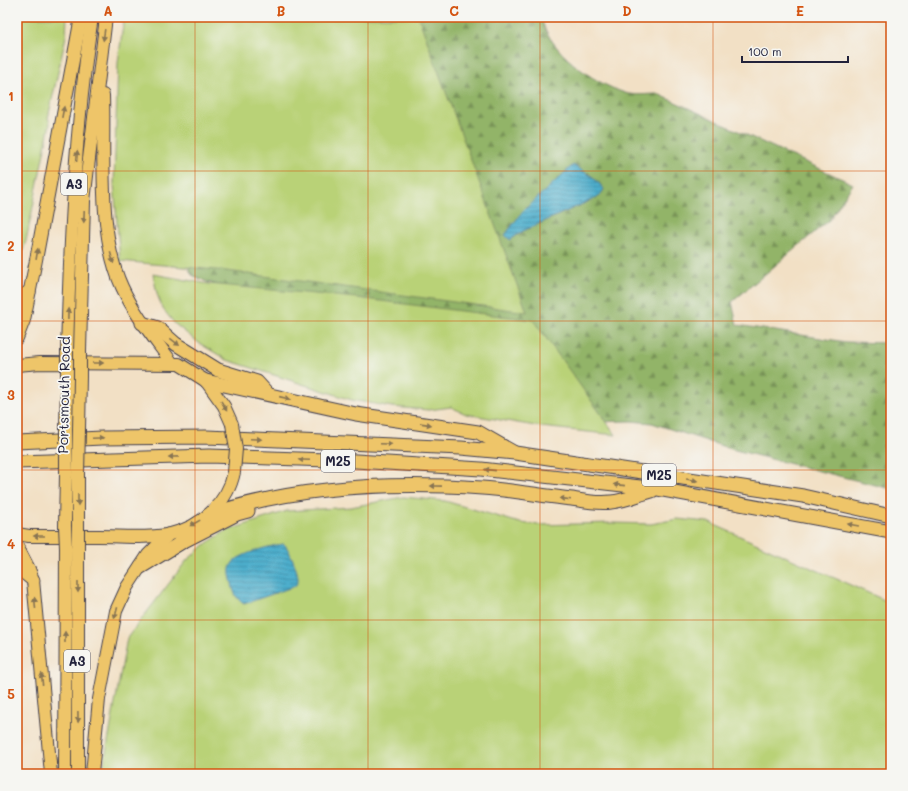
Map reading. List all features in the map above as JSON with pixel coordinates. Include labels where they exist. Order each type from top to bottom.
[{"type":"highway","name":"A3","points":[[17,338],[24,320],[81,17]]},
{"type":"highway","name":"Portsmouth Road","points":[[78,774],[72,548],[66,526],[67,352],[73,197],[80,113],[92,17]]},
{"type":"highway","name":"Portsmouth Road","points":[[65,774],[72,548],[78,526],[80,351],[84,200],[106,17]]},
{"type":"highway","name":"A3","points":[[102,53],[104,174],[109,244],[121,286],[142,323],[172,363]]},
{"type":"highway","points":[[17,304],[20,298],[29,292]]},
{"type":"highway","name":"M25","points":[[142,323],[158,328],[176,344],[218,370],[257,382],[268,394]]},
{"type":"highway","points":[[17,365],[40,363],[172,363],[186,367],[206,381],[224,406],[232,424],[236,449],[234,472],[224,496],[209,515]]},
{"type":"highway","name":"M25","points":[[206,381],[356,414],[478,432],[515,453]]},
{"type":"highway","name":"M25","points":[[17,442],[102,438],[207,437],[454,448],[515,453],[803,496],[891,516]]},
{"type":"highway","name":"M25","points":[[17,462],[209,456],[356,461],[481,469],[658,489],[891,532]]},
{"type":"highway","name":"M25","points":[[141,567],[182,542],[237,514],[260,508],[278,497],[338,490],[443,486],[506,490],[568,499],[611,503],[658,489]]},
{"type":"highway","points":[[17,534],[29,536],[140,536],[170,534],[185,529],[209,515],[235,506],[278,497]]},
{"type":"highway","name":"A3","points":[[92,774],[99,699],[116,610],[127,587],[153,549],[170,534]]},
{"type":"highway","points":[[17,546],[30,569],[33,580],[51,774]]},
{"type":"highway","points":[[17,563],[23,572],[33,580]]},
{"type":"green space","points":[[17,17],[67,17],[66,36],[48,118],[50,123],[26,241],[17,268]]},
{"type":"green space","points":[[124,17],[421,17],[419,19],[527,312],[227,271],[120,261],[114,184],[118,63]]},
{"type":"green space","points":[[172,17],[541,17],[546,30],[562,54],[586,73],[612,88],[629,94],[658,94],[853,184],[829,220],[732,302],[737,325],[846,342],[891,343],[891,489],[731,449],[652,423],[631,421],[593,422],[237,289],[207,282],[192,275],[187,265]],"holes":[[[600,196],[523,231],[510,240],[505,235]]]},
{"type":"green space","points":[[153,274],[209,284],[357,298],[533,320],[616,435],[541,427],[466,414],[451,407],[429,410],[392,407],[352,400],[227,360],[199,343],[175,324],[163,309],[157,294]]},
{"type":"green space","points":[[403,497],[445,501],[520,523],[539,525],[612,523],[651,524],[677,519],[708,522],[891,603],[891,774],[102,774],[127,638],[187,560],[207,543],[226,531],[287,511],[351,507]]},
{"type":"water","points":[[573,165],[593,177],[604,189],[600,196],[523,231],[510,240],[505,235],[523,211]]},
{"type":"water","points":[[284,544],[291,555],[298,577],[298,581],[295,586],[244,604],[241,602],[235,595],[233,589],[230,573],[232,564],[235,560],[248,554],[264,548]]}]
